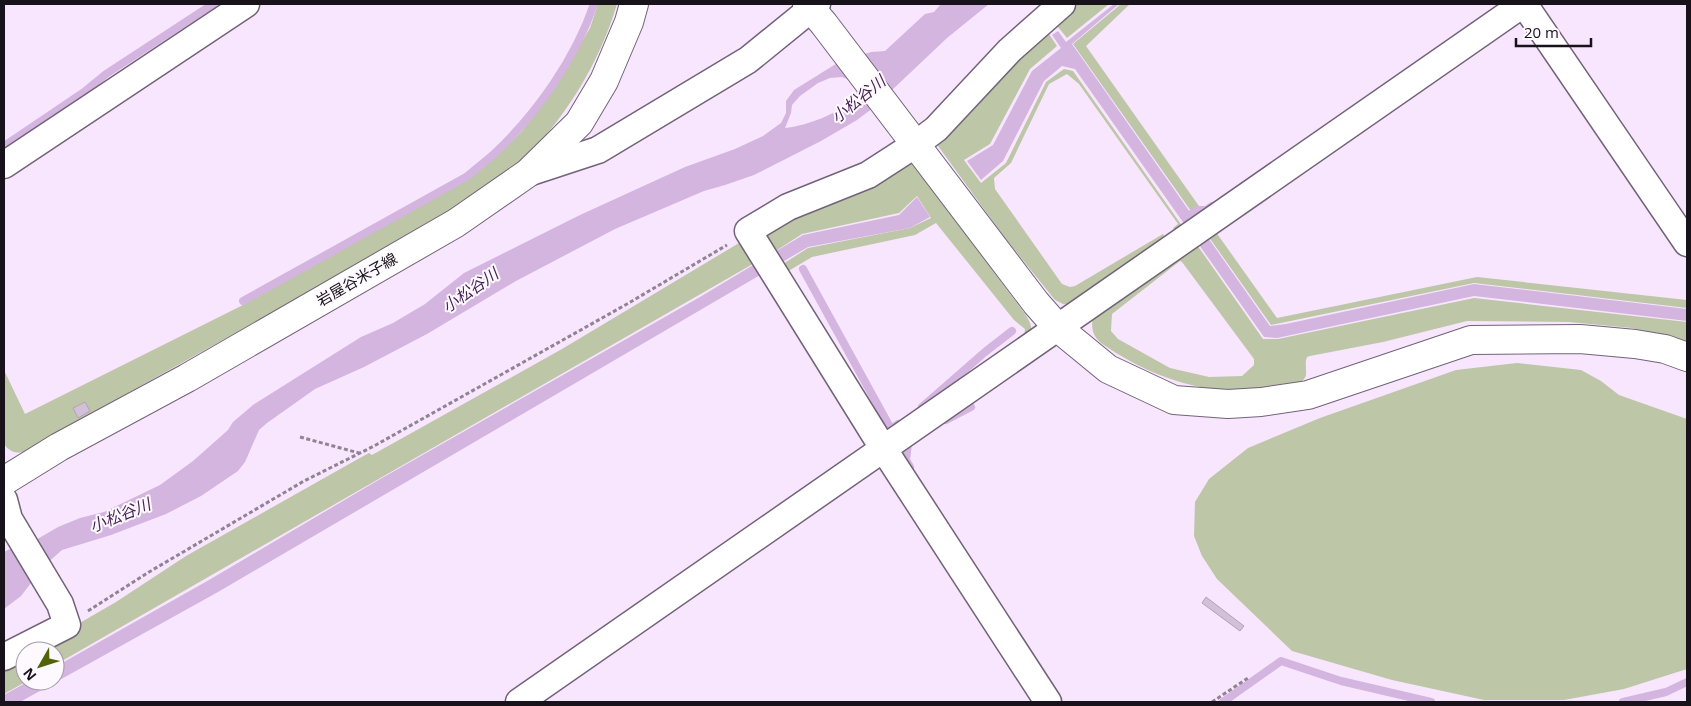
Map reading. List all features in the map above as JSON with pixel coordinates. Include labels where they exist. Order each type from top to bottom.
[{"type":"street","points":[[4,165],[246,4]]},
{"type":"street","name":"岩屋谷米子線","points":[[4,481],[59,447],[187,378],[456,223],[528,173],[579,123],[604,82],[634,4]]},
{"type":"street","points":[[1048,702],[883,448],[748,230],[788,207],[868,175],[910,136],[936,129],[1010,50],[1062,4]]},
{"type":"street","points":[[519,702],[1523,4],[1687,243]]},
{"type":"street","points":[[528,173],[598,150],[748,60],[815,10],[1036,303],[1058,328],[1108,369],[1174,400],[1228,404],[1261,402],[1308,395],[1471,340],[1580,340],[1635,344],[1664,349],[1687,357]]},
{"type":"street","points":[[4,657],[63,614],[6,509]]},
{"type":"path","points":[[63,614],[149,572],[304,481],[360,453],[628,304],[735,240],[748,230]]},
{"type":"path","points":[[300,437],[360,453]]},
{"type":"path","points":[[1212,702],[1248,678]]},
{"type":"green space","points":[[598,4],[617,4],[600,48],[578,91],[565,111],[534,148],[512,170],[472,201],[27,451],[14,452],[4,444],[4,370],[25,414],[243,305],[466,180],[497,156],[522,131],[552,91],[590,28]]},
{"type":"green space","points":[[1067,4],[1109,4],[1067,38],[1058,27],[1049,34],[1057,46],[1030,69],[990,144],[964,160],[981,183],[1006,163],[1046,82],[1064,69],[1073,71],[1185,230],[1178,234],[1173,228],[1178,224],[1079,84],[1067,74],[1049,84],[1011,163],[994,178],[995,189],[1062,284],[1070,287],[1075,286],[1163,234],[1168,242],[1071,305],[1055,300],[1005,238],[933,139]]},
{"type":"green space","points":[[1121,4],[1130,4],[1086,46],[1206,216],[1198,221],[1073,44]]},
{"type":"green space","points":[[908,157],[1025,314],[1031,329],[1029,336],[1023,344],[1025,329],[1014,320],[936,223],[915,235],[812,257],[780,276],[775,269],[808,248],[910,228],[931,218],[917,196],[899,213],[802,234],[768,256],[763,229]]},
{"type":"green space","points":[[1213,228],[1277,318],[1477,277],[1687,300],[1687,308],[1474,283],[1271,325],[1206,233]]},
{"type":"green space","points":[[743,242],[758,261],[65,659],[65,641],[47,641],[116,602],[186,556],[358,459],[369,453],[372,455],[562,349]]},
{"type":"green space","points":[[1195,242],[1263,339],[1278,339],[1474,298],[1687,322],[1687,341],[1632,328],[1569,322],[1467,321],[1383,342],[1307,357],[1306,374],[1300,382],[1268,388],[1230,390],[1190,385],[1135,364],[1098,340],[1093,331],[1093,316]],"holes":[[[1180,261],[1254,359],[1254,365],[1242,376],[1209,377],[1170,368],[1118,339],[1111,331],[1112,314]]]},
{"type":"green space","points":[[1517,363],[1581,370],[1601,381],[1619,395],[1687,419],[1687,669],[1624,689],[1564,700],[1484,700],[1392,680],[1292,651],[1217,579],[1202,556],[1194,536],[1195,502],[1209,479],[1248,448],[1320,418],[1456,370]]},
{"type":"green space","points":[[15,657],[15,688],[4,694],[4,662]]},
{"type":"water","name":"小松谷川","points":[[941,4],[989,4],[947,38],[873,108],[857,120],[821,141],[754,175],[704,191],[615,229],[516,281],[427,334],[364,367],[315,389],[259,430],[245,462],[238,471],[201,496],[166,514],[111,535],[62,550],[36,573],[21,596],[4,609],[4,552],[18,545],[34,541],[58,527],[80,518],[104,512],[160,485],[193,461],[253,405],[361,337],[393,323],[425,304],[464,273],[580,215],[685,167],[735,149],[763,136],[781,123],[786,113],[786,101],[794,90],[839,62],[871,52],[885,51],[925,14],[934,12]],"holes":[[[842,77],[852,81],[858,89],[854,97],[847,104],[815,121],[785,128],[792,105],[800,96],[818,83],[830,78]]]},
{"type":"water","points":[[1114,4],[1119,4],[1072,44],[1270,326],[1474,284],[1687,309],[1687,321],[1474,296],[1277,338],[1264,337],[1075,69],[1062,66],[1044,81],[1003,161],[981,180],[967,161],[993,145],[1032,71],[1061,48],[1052,35],[1058,31],[1066,42]]},
{"type":"water","points":[[917,197],[930,217],[910,228],[808,247],[218,592],[65,677],[65,661],[700,297],[803,235],[899,215]]},
{"type":"water","points":[[15,689],[15,691],[40,691],[20,702],[4,702],[4,695]]},
{"type":"building","points":[[85,402],[90,411],[78,418],[73,408]]},
{"type":"building","points":[[1206,597],[1244,626],[1240,631],[1202,603]]},
{"type":"waterway","points":[[4,146],[84,92],[106,74],[213,4]]},
{"type":"waterway","points":[[243,301],[466,177],[488,159],[526,120],[554,84],[577,45],[594,4]]},
{"type":"waterway","points":[[1187,217],[1197,210],[1206,210],[1212,206]]},
{"type":"waterway","points":[[803,269],[891,429],[898,424]]},
{"type":"waterway","points":[[922,407],[1012,331]]},
{"type":"waterway","points":[[946,420],[971,407]]},
{"type":"waterway","points":[[910,441],[908,443],[906,460],[910,467]]},
{"type":"waterway","points":[[1223,702],[1281,661],[1341,681],[1431,702]]},
{"type":"waterway","points":[[1623,702],[1666,692],[1687,682]]}]
